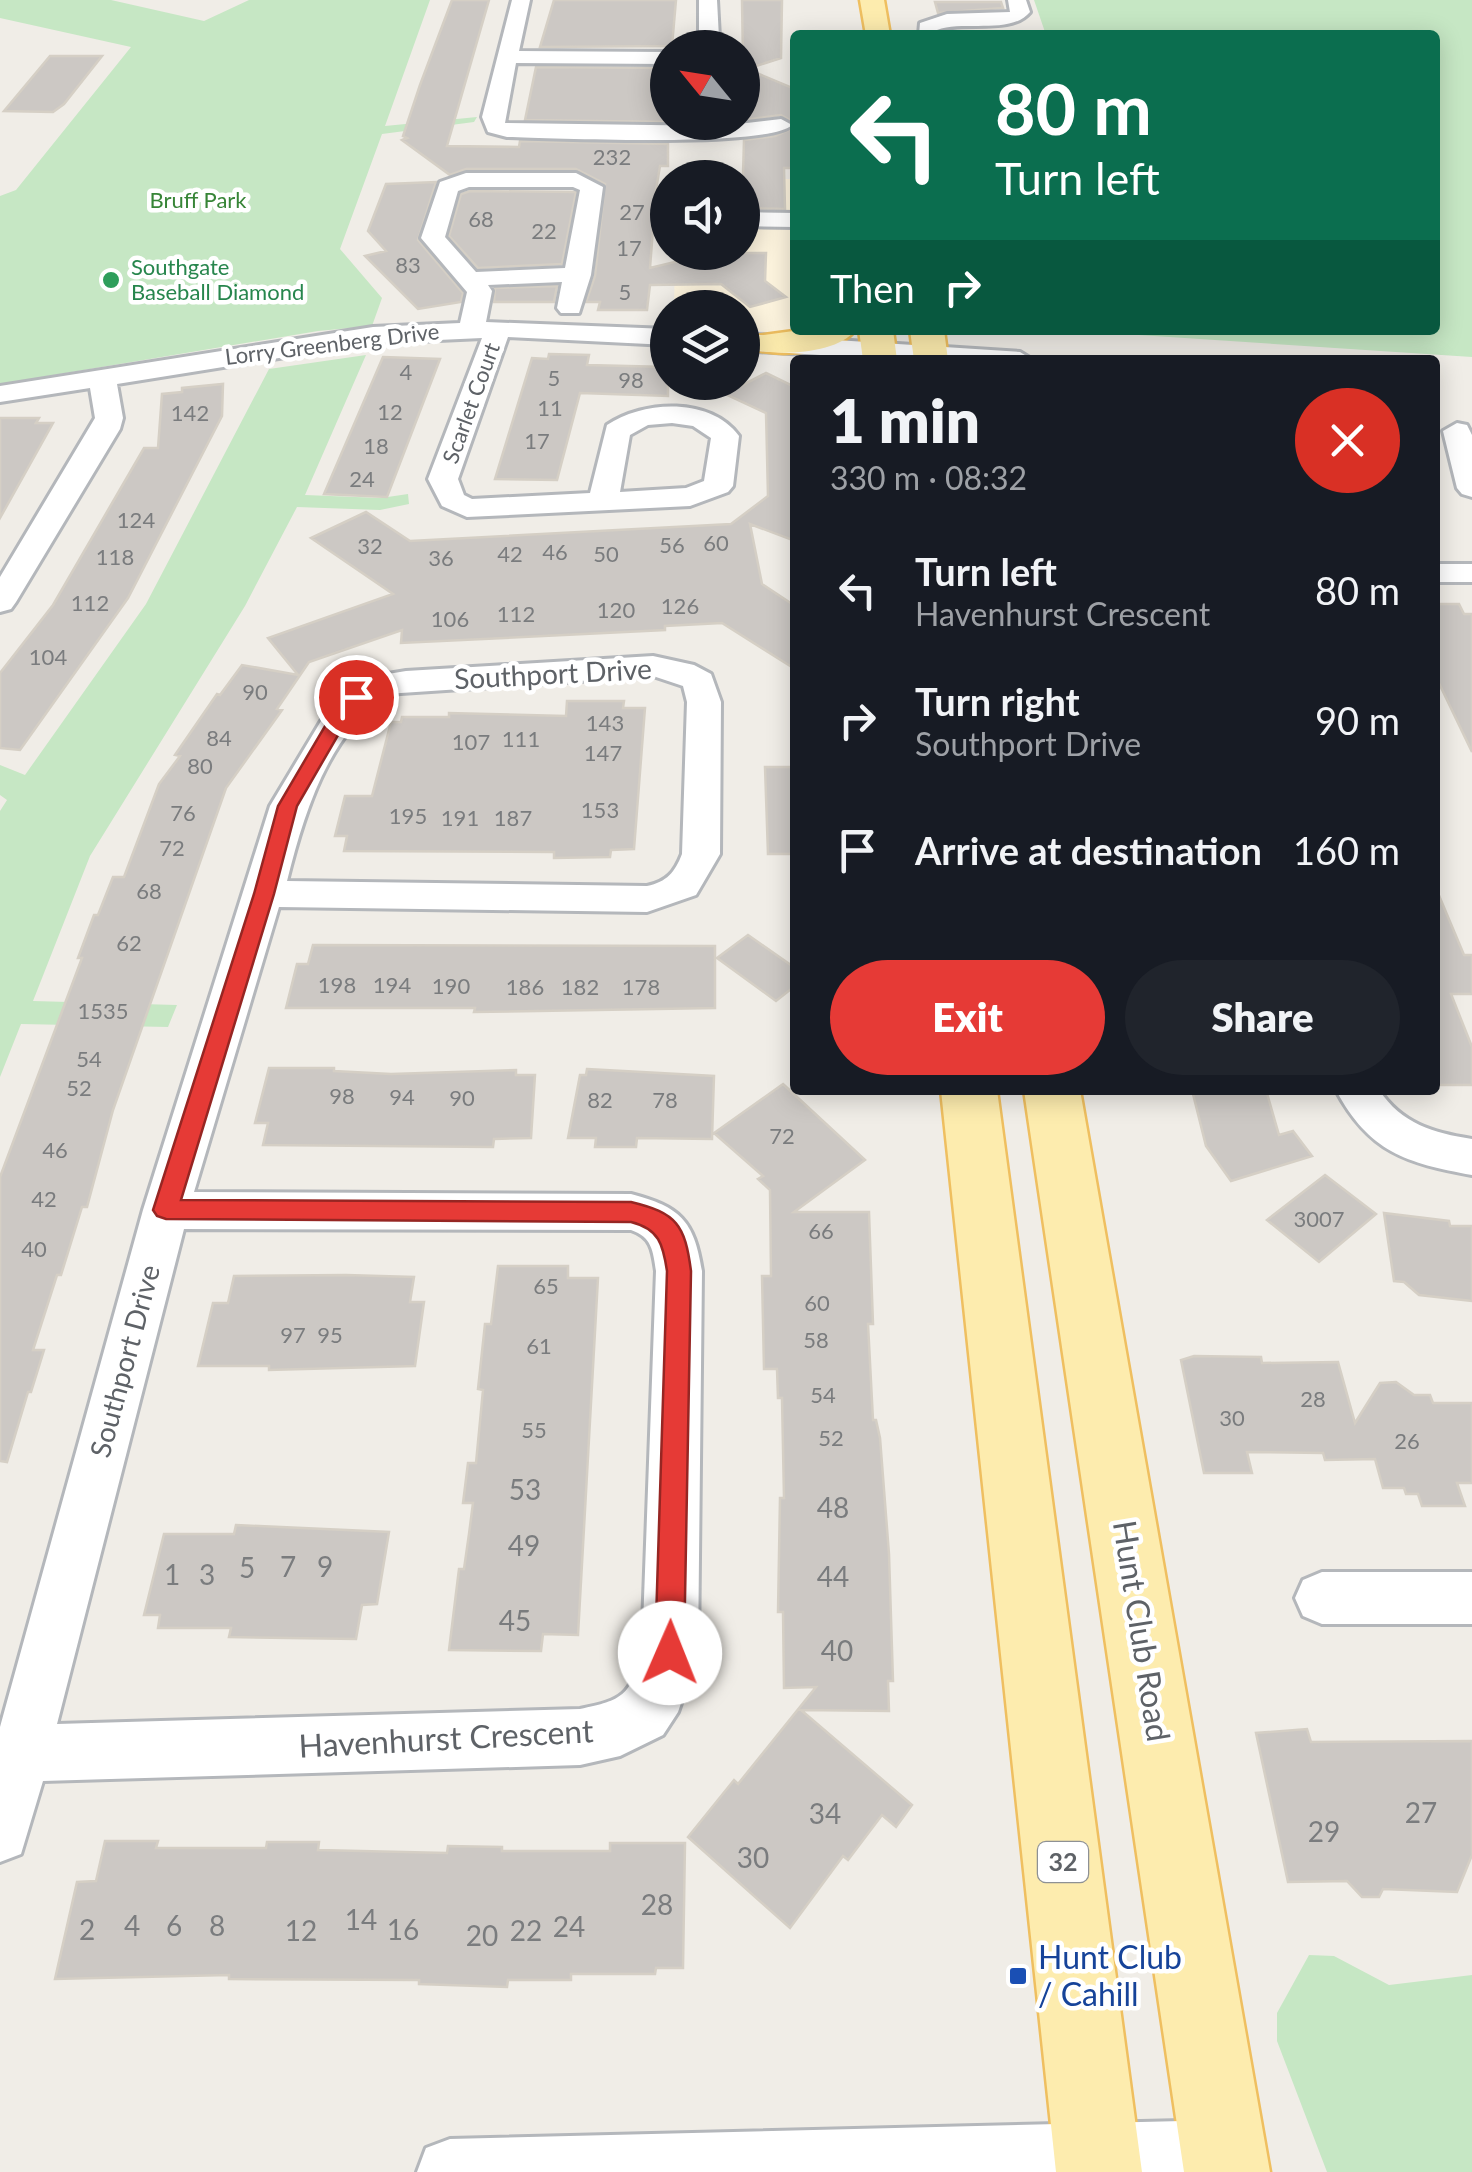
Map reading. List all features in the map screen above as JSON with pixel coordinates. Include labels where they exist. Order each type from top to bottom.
[{"type":"main road","points":[[872,0],[877,30]]},
{"type":"main road","points":[[760,343],[824,335]]},
{"type":"main road","points":[[760,344],[810,355]]},
{"type":"main road","name":"32","points":[[970,1095],[1098,2164]]},
{"type":"main road","name":"Hunt Club Road","points":[[1053,1095],[1226,2162]]},
{"type":"street","points":[[521,0],[493,123],[507,131],[721,132],[781,124]]},
{"type":"street","points":[[708,0],[708,30]]},
{"type":"street","points":[[928,30],[939,21],[1015,17],[1021,12],[1017,0]]},
{"type":"street","points":[[508,57],[650,58]]},
{"type":"street","points":[[485,329],[480,291],[433,238],[448,187],[466,180],[558,180],[592,187],[570,308]]},
{"type":"street","points":[[760,219],[790,220]]},
{"type":"street","points":[[470,280],[503,275],[578,275]]},
{"type":"street","name":"Lorry Greenberg Drive","points":[[0,394],[342,338],[485,329],[650,336]]},
{"type":"street","name":"Scarlet Court","points":[[485,329],[443,480],[444,489],[452,500],[467,508],[603,500]]},
{"type":"street","points":[[760,343],[929,348],[982,355]]},
{"type":"street","points":[[0,602],[13,563],[106,429],[109,418],[102,376]]},
{"type":"street","points":[[1455,430],[1472,488]]},
{"type":"street","points":[[1440,573],[1472,572]]},
{"type":"street","name":"Southport Drive","points":[[0,1833],[166,1210],[288,806],[345,708],[376,685],[653,666],[682,672],[700,681],[704,702],[701,854],[692,876],[673,894],[647,899],[264,894]]},
{"type":"street","points":[[1360,1095],[1369,1113],[1399,1139],[1472,1157]]},
{"type":"street","name":"Havenhurst Crescent","points":[[21,1752],[580,1737],[629,1728],[658,1698],[670,1653],[679,1271],[674,1239],[656,1218],[631,1212],[166,1210]]},
{"type":"street","points":[[1322,1598],[1472,1598]]},
{"type":"street","points":[[450,2172],[1226,2162]]},
{"type":"shaded area","points":[[760,179],[790,179],[790,334],[760,331],[760,290],[674,290],[675,270],[760,270]]},
{"type":"green space","name":"Bruff Park","points":[[0,0],[111,0],[204,21],[249,0],[430,0],[385,126],[477,117],[474,122],[382,134],[340,249],[382,298],[372,326],[318,331],[0,384],[0,196],[16,190],[131,47],[0,18]]},
{"type":"green space","points":[[1034,0],[1472,0],[1472,357],[1139,335],[1440,335],[1440,30],[1044,30]]},
{"type":"green space","points":[[366,355],[305,495],[381,498],[408,494],[409,504],[380,510],[297,507],[245,606],[90,856],[33,1001],[177,1005],[168,1027],[21,1024],[0,1077],[0,811],[7,800],[0,795],[0,765],[25,775],[146,604],[269,369]]},
{"type":"green space","points":[[1309,1955],[1334,1956],[1389,1985],[1472,1975],[1472,2172],[1327,2172],[1277,2041],[1277,2013]]},
{"type":"building","points":[[452,0],[489,0],[447,146],[519,147],[520,141],[668,144],[668,160],[650,160],[650,270],[760,270],[760,253],[766,253],[765,281],[786,297],[760,304],[760,290],[729,290],[721,284],[650,285],[647,310],[598,310],[600,302],[586,302],[595,276],[605,184],[576,169],[466,169],[450,175],[402,140],[407,138],[403,136]]},
{"type":"building","points":[[554,0],[676,0],[673,30],[650,30],[650,46],[540,47]]},
{"type":"building","points":[[742,0],[782,0],[781,58],[760,65],[760,30],[742,30]]},
{"type":"building","points":[[935,2],[1001,2],[1003,8],[938,13]]},
{"type":"building","points":[[50,56],[102,56],[64,104],[53,112],[4,111]]},
{"type":"building","points":[[536,67],[650,68],[650,122],[525,120]]},
{"type":"building","points":[[760,74],[790,87],[790,120],[781,115],[760,118]]},
{"type":"building","points":[[790,129],[790,168],[784,168],[785,209],[760,208],[760,160],[743,160],[744,140]]},
{"type":"building","points":[[436,182],[418,240],[463,293],[461,302],[418,309],[365,256],[386,251],[368,231],[386,184]]},
{"type":"building","points":[[576,192],[562,264],[478,268],[449,236],[461,194]]},
{"type":"building","points":[[557,286],[554,302],[494,302],[495,288]]},
{"type":"building","points":[[549,354],[589,355],[587,365],[650,367],[650,395],[580,393],[557,480],[495,479],[532,358],[548,359]]},
{"type":"building","points":[[383,357],[440,359],[387,497],[324,494]]},
{"type":"building","points":[[766,373],[790,385],[790,539],[750,524],[762,584],[790,603],[790,666],[722,623],[665,626],[665,630],[401,643],[402,630],[309,662],[277,709],[282,710],[226,788],[113,1110],[87,1207],[82,1207],[61,1275],[57,1275],[33,1350],[44,1350],[31,1392],[7,1462],[0,1461],[0,1177],[82,958],[78,958],[94,915],[98,915],[113,877],[124,877],[159,784],[180,756],[175,755],[242,665],[298,675],[268,638],[393,594],[311,538],[366,512],[410,541],[731,524],[768,496],[766,413],[738,400],[760,400],[760,376]]},
{"type":"building","points":[[223,384],[222,416],[128,598],[20,750],[0,748],[0,673],[53,605],[144,448],[158,448],[162,394]]},
{"type":"building","points":[[0,418],[39,418],[36,423],[53,423],[0,518]]},
{"type":"building","points":[[1440,604],[1459,604],[1464,614],[1472,614],[1472,752],[1440,685]]},
{"type":"building","points":[[567,701],[624,701],[623,708],[645,708],[634,849],[611,850],[610,857],[554,858],[554,852],[344,851],[347,836],[335,836],[345,796],[372,796],[391,722],[401,722],[402,717],[449,717],[449,713],[566,716]]},
{"type":"building","points":[[765,767],[790,767],[790,854],[768,854]]},
{"type":"building","points":[[1440,898],[1464,955],[1472,955],[1472,994],[1451,994],[1472,1047],[1472,1085],[1440,1085]]},
{"type":"building","points":[[748,935],[790,964],[790,990],[776,1001],[717,958]]},
{"type":"building","points":[[313,945],[715,946],[715,1008],[474,1012],[475,1008],[286,1008],[297,964],[308,964]]},
{"type":"building","points":[[269,1068],[334,1068],[391,1074],[516,1070],[516,1075],[535,1075],[531,1138],[494,1139],[493,1147],[263,1145],[268,1123],[255,1123]]},
{"type":"building","points":[[587,1069],[714,1076],[712,1139],[637,1138],[636,1147],[595,1147],[596,1138],[568,1138],[580,1075],[586,1075]]},
{"type":"building","points":[[783,1084],[790,1095],[795,1095],[865,1160],[794,1212],[869,1212],[873,1324],[868,1324],[873,1420],[880,1438],[889,1554],[893,1681],[888,1681],[889,1711],[801,1710],[912,1805],[896,1827],[882,1815],[848,1860],[843,1856],[790,1928],[688,1837],[734,1780],[738,1784],[816,1687],[784,1688],[783,1612],[778,1612],[780,1498],[784,1498],[782,1398],[778,1398],[777,1369],[764,1369],[762,1276],[771,1276],[770,1190],[758,1179],[763,1176],[714,1133]]},
{"type":"building","points":[[1193,1095],[1267,1095],[1279,1135],[1293,1131],[1312,1156],[1231,1181],[1206,1146]]},
{"type":"building","points":[[1325,1175],[1376,1214],[1319,1262],[1267,1220]]},
{"type":"building","points":[[1384,1213],[1449,1221],[1450,1226],[1472,1226],[1472,1301],[1419,1295],[1404,1282],[1394,1281]]},
{"type":"building","points":[[498,1266],[568,1266],[568,1278],[598,1278],[578,1635],[543,1634],[541,1651],[449,1650],[459,1569],[464,1569],[473,1503],[463,1503],[468,1463],[476,1463],[485,1324],[491,1324]]},
{"type":"building","points":[[234,1276],[414,1277],[410,1302],[424,1302],[415,1366],[269,1370],[269,1366],[198,1366],[213,1303],[228,1303]]},
{"type":"building","points":[[1194,1356],[1261,1357],[1262,1363],[1338,1362],[1355,1423],[1380,1383],[1396,1382],[1414,1395],[1430,1395],[1433,1403],[1472,1403],[1472,1483],[1457,1483],[1465,1506],[1422,1506],[1418,1494],[1406,1494],[1404,1488],[1383,1488],[1375,1459],[1325,1460],[1323,1453],[1247,1452],[1252,1473],[1204,1473],[1181,1360]]},
{"type":"building","points":[[236,1525],[389,1532],[377,1604],[362,1605],[356,1639],[229,1637],[231,1628],[158,1628],[160,1615],[144,1615],[164,1534],[234,1534]]},
{"type":"building","points":[[1307,1729],[1311,1742],[1472,1741],[1472,1855],[1457,1892],[1383,1889],[1379,1897],[1362,1897],[1347,1881],[1288,1882],[1256,1733]]},
{"type":"building","points":[[105,1841],[158,1841],[156,1848],[266,1848],[267,1842],[319,1842],[318,1850],[447,1853],[448,1846],[502,1847],[502,1851],[610,1851],[610,1843],[685,1843],[683,1968],[656,1968],[655,1974],[571,1974],[571,1980],[508,1980],[507,1987],[419,1984],[419,1980],[229,1979],[229,1975],[55,1979],[77,1882],[96,1881]]},
{"type":"place","name":"Southgate Baseball Diamond","points":[[111,280]]},
{"type":"place","name":"Hunt Club / Cahill","points":[[1018,1976]]},
{"type":"route","points":[[356,697],[345,708],[288,806],[166,1210],[631,1212],[656,1218],[674,1239],[679,1271],[670,1653]]}]
